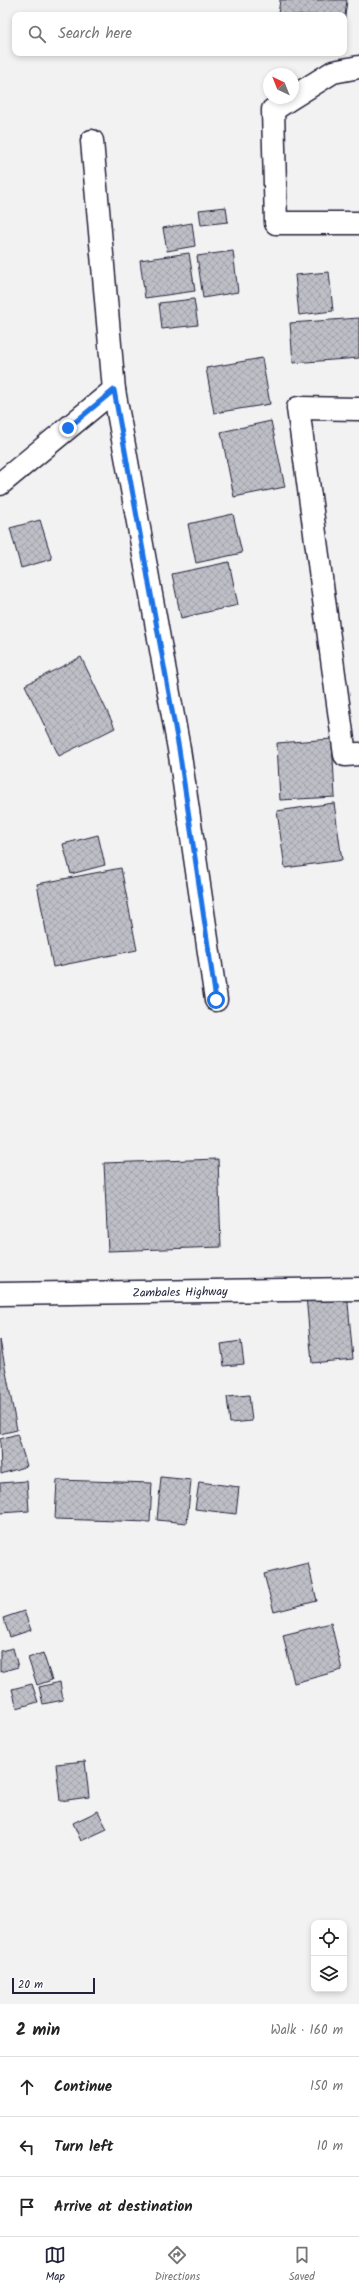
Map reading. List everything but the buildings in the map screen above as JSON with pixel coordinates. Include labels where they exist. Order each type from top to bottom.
[{"type":"street","points":[[299,94],[333,72],[359,67]]},
{"type":"street","points":[[282,104],[273,110],[276,223],[359,223]]},
{"type":"street","points":[[92,141],[114,390],[179,749],[216,1000]]},
{"type":"street","points":[[0,484],[114,390]]},
{"type":"street","points":[[359,409],[298,408],[345,755],[359,754]]},
{"type":"street","name":"Zambales Highway","points":[[0,1294],[359,1290]]},
{"type":"route","points":[[68,428],[114,390],[179,749],[216,1000]]}]
